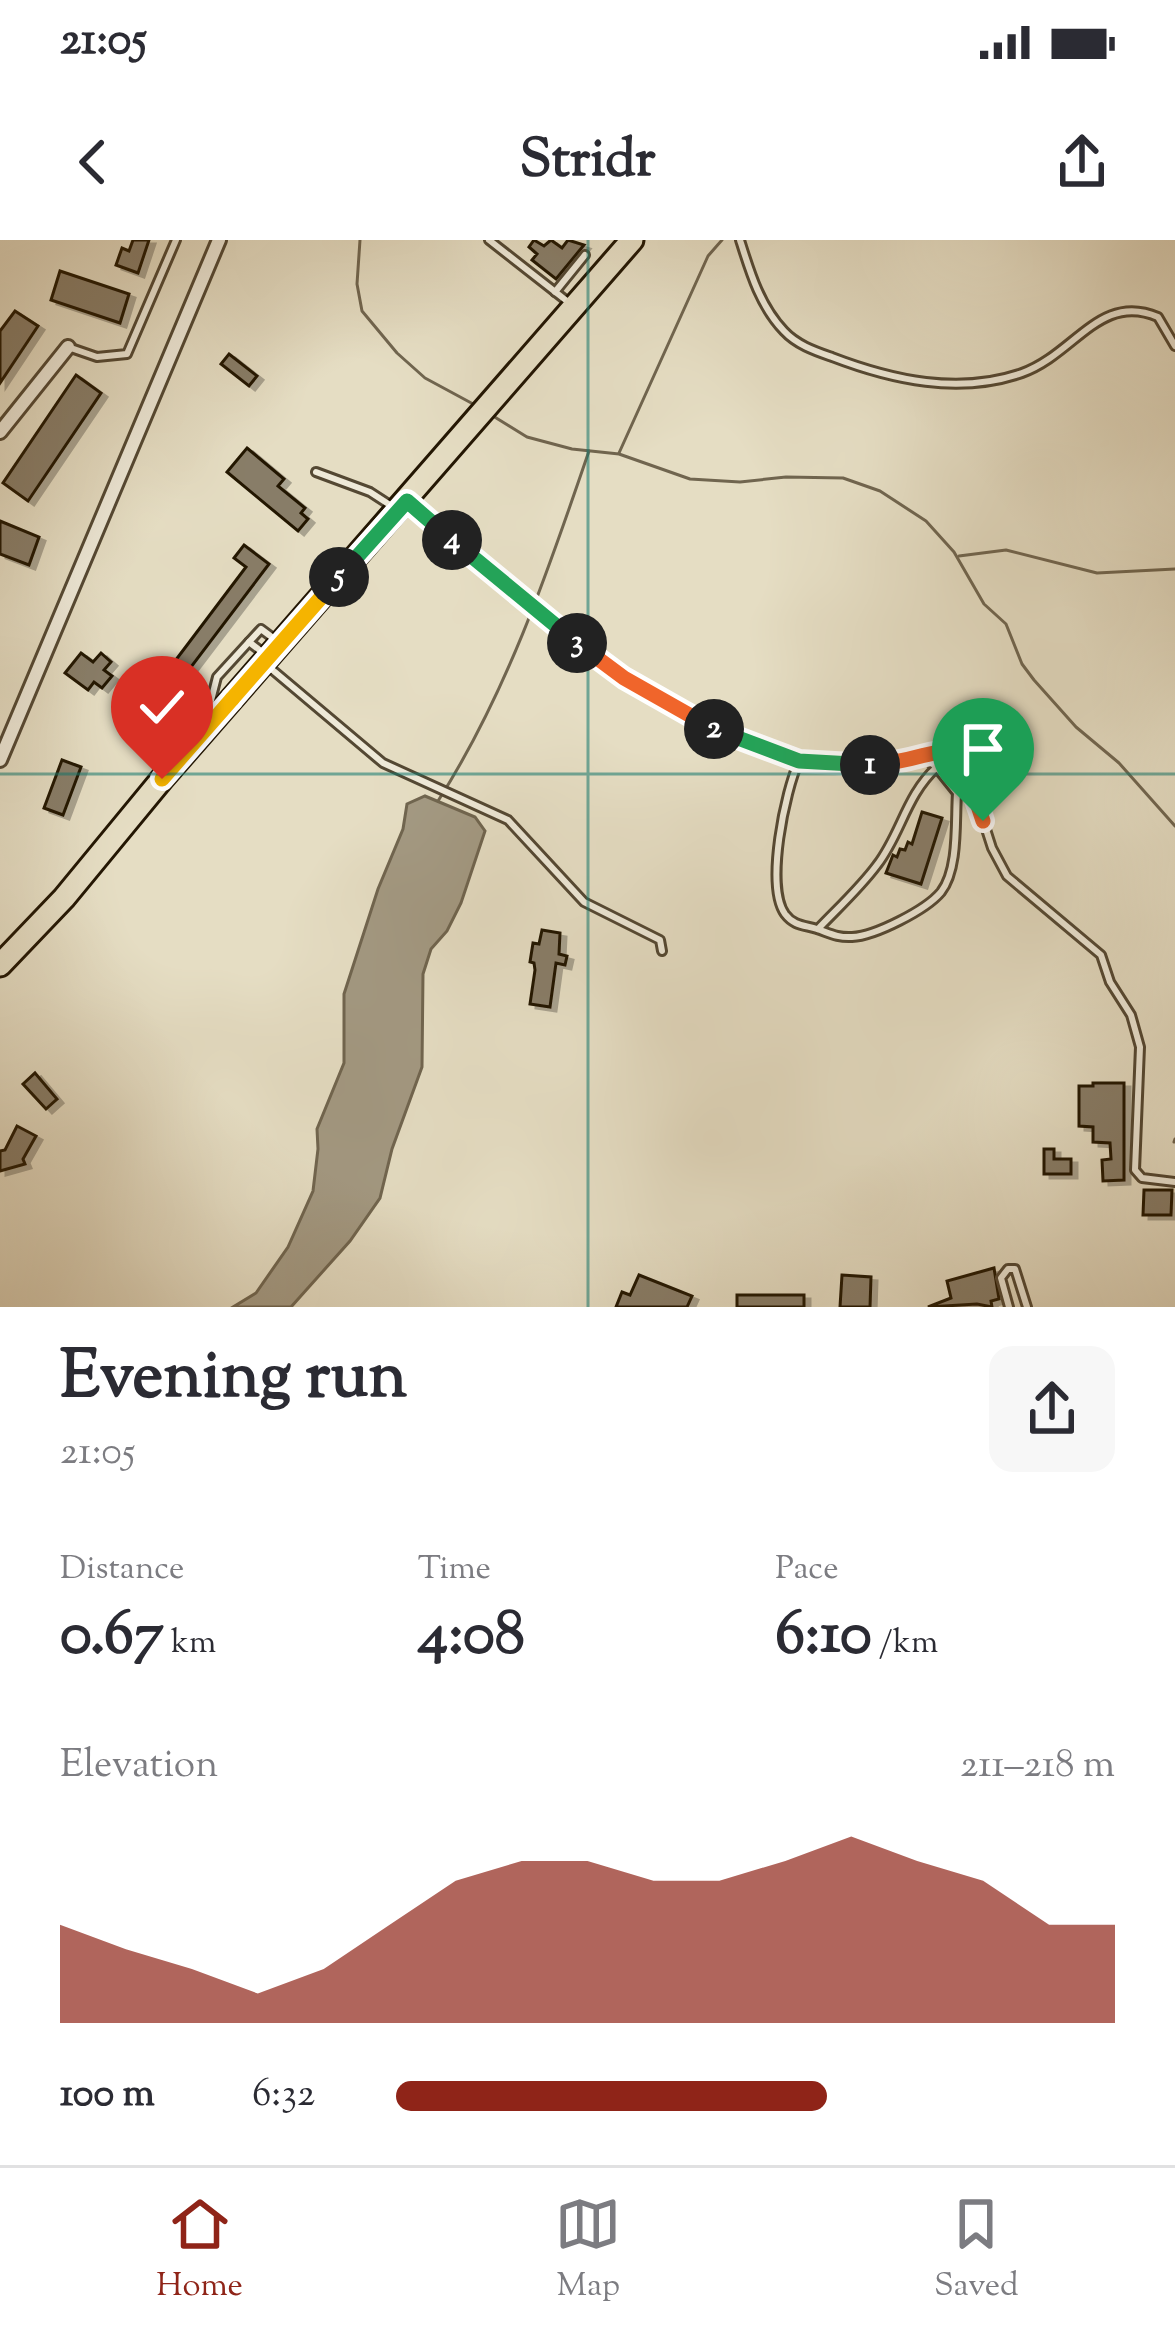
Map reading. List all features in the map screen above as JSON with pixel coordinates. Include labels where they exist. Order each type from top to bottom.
[{"type":"main road","points":[[0,965],[64,898],[632,240]]},
{"type":"street","points":[[0,760],[219,240]]},
{"type":"street","points":[[0,432],[68,347]]},
{"type":"lane","points":[[68,347],[97,357],[127,354],[176,240]]},
{"type":"lane","points":[[489,240],[574,307]]},
{"type":"lane","points":[[740,240],[752,279],[785,333],[824,354],[909,381],[990,381],[1018,375],[1042,365],[1110,313],[1126,308],[1158,317],[1175,346]]},
{"type":"lane","points":[[555,292],[585,255]]},
{"type":"lane","points":[[316,472],[403,506],[624,678],[715,729],[799,761],[887,764],[934,749],[955,754],[967,770],[992,848],[1007,876],[1101,956],[1110,982],[1131,1015],[1140,1047],[1135,1170],[1142,1178],[1175,1182]]},
{"type":"lane","points":[[209,725],[206,710],[218,677],[261,629],[271,654]]},
{"type":"lane","points":[[249,642],[271,654],[383,764],[508,820],[584,902],[660,940],[662,951]]},
{"type":"lane","points":[[799,761],[791,777],[776,866],[778,898],[784,913],[799,926],[856,938],[913,914],[943,890],[951,864],[956,794],[937,767],[919,755]]},
{"type":"lane","points":[[818,929],[879,863],[921,781],[937,767]]},
{"type":"lane","points":[[1009,1307],[1001,1278],[1008,1269],[1018,1272],[1027,1307]]},
{"type":"shaded area","points":[[425,796],[475,817],[485,831],[461,903],[431,949],[423,974],[422,1067],[380,1198],[350,1241],[291,1307],[233,1307],[256,1293],[288,1247],[313,1191],[317,1129],[344,1063],[344,994],[403,829],[407,804]]},
{"type":"building","points":[[133,240],[149,240],[138,273],[116,265],[122,248],[129,251]]},
{"type":"building","points":[[534,240],[544,246],[551,240],[562,248],[568,240],[584,245],[556,279],[532,260],[537,254],[529,247]]},
{"type":"building","points":[[60,271],[129,294],[120,323],[51,300]]},
{"type":"building","points":[[15,311],[38,326],[0,383],[0,331]]},
{"type":"building","points":[[229,354],[257,376],[249,386],[221,364]]},
{"type":"building","points":[[76,375],[101,393],[28,501],[3,483]]},
{"type":"building","points":[[247,448],[284,479],[278,486],[305,508],[301,513],[308,519],[298,531],[227,472]]},
{"type":"building","points":[[0,521],[39,537],[29,565],[0,554]]},
{"type":"building","points":[[244,545],[269,564],[185,675],[172,665],[246,567],[234,558]]},
{"type":"building","points":[[81,653],[93,662],[101,653],[111,662],[104,670],[112,676],[102,688],[94,682],[88,690],[65,673]]},
{"type":"building","points":[[62,760],[81,767],[63,815],[44,808]]},
{"type":"building","points":[[922,812],[942,818],[921,884],[886,873],[893,855],[897,857],[908,842],[912,844]]},
{"type":"building","points":[[542,930],[560,933],[559,954],[567,956],[565,965],[556,963],[550,1007],[530,1004],[533,943],[539,944]]},
{"type":"building","points":[[35,1073],[57,1099],[46,1109],[23,1084]]},
{"type":"building","points":[[1124,1083],[1124,1180],[1103,1181],[1102,1160],[1111,1159],[1110,1143],[1093,1142],[1093,1127],[1079,1126],[1079,1086]]},
{"type":"building","points":[[17,1126],[36,1136],[23,1159],[25,1164],[0,1171],[0,1151]]},
{"type":"building","points":[[1044,1149],[1054,1149],[1054,1159],[1071,1159],[1071,1174],[1044,1174]]},
{"type":"building","points":[[1144,1190],[1172,1190],[1171,1215],[1143,1215]]},
{"type":"building","points":[[994,1268],[999,1299],[991,1301],[992,1307],[928,1307],[951,1298],[947,1281]]},
{"type":"building","points":[[639,1275],[692,1296],[687,1307],[616,1307],[622,1292],[630,1295]]},
{"type":"building","points":[[842,1275],[871,1277],[870,1307],[840,1307]]},
{"type":"building","points":[[737,1295],[804,1295],[804,1307],[737,1307]]},
{"type":"waterway","points":[[360,240],[357,284],[362,311],[425,378],[475,405]]},
{"type":"waterway","points":[[619,453],[708,256],[722,240]]},
{"type":"waterway","points":[[493,416],[527,437],[572,449],[619,454],[690,479],[843,478],[880,491],[926,521],[954,552],[984,604],[1006,624],[1034,680],[1175,826]]},
{"type":"waterway","points":[[438,801],[505,674],[589,451]]},
{"type":"waterway","points":[[959,556],[1006,550],[1097,573],[1175,569]]},
{"type":"route","points":[[162,779],[407,501],[537,612],[624,678],[715,729],[799,761],[827,764],[887,764],[944,749],[955,754],[967,770],[983,821]]}]
